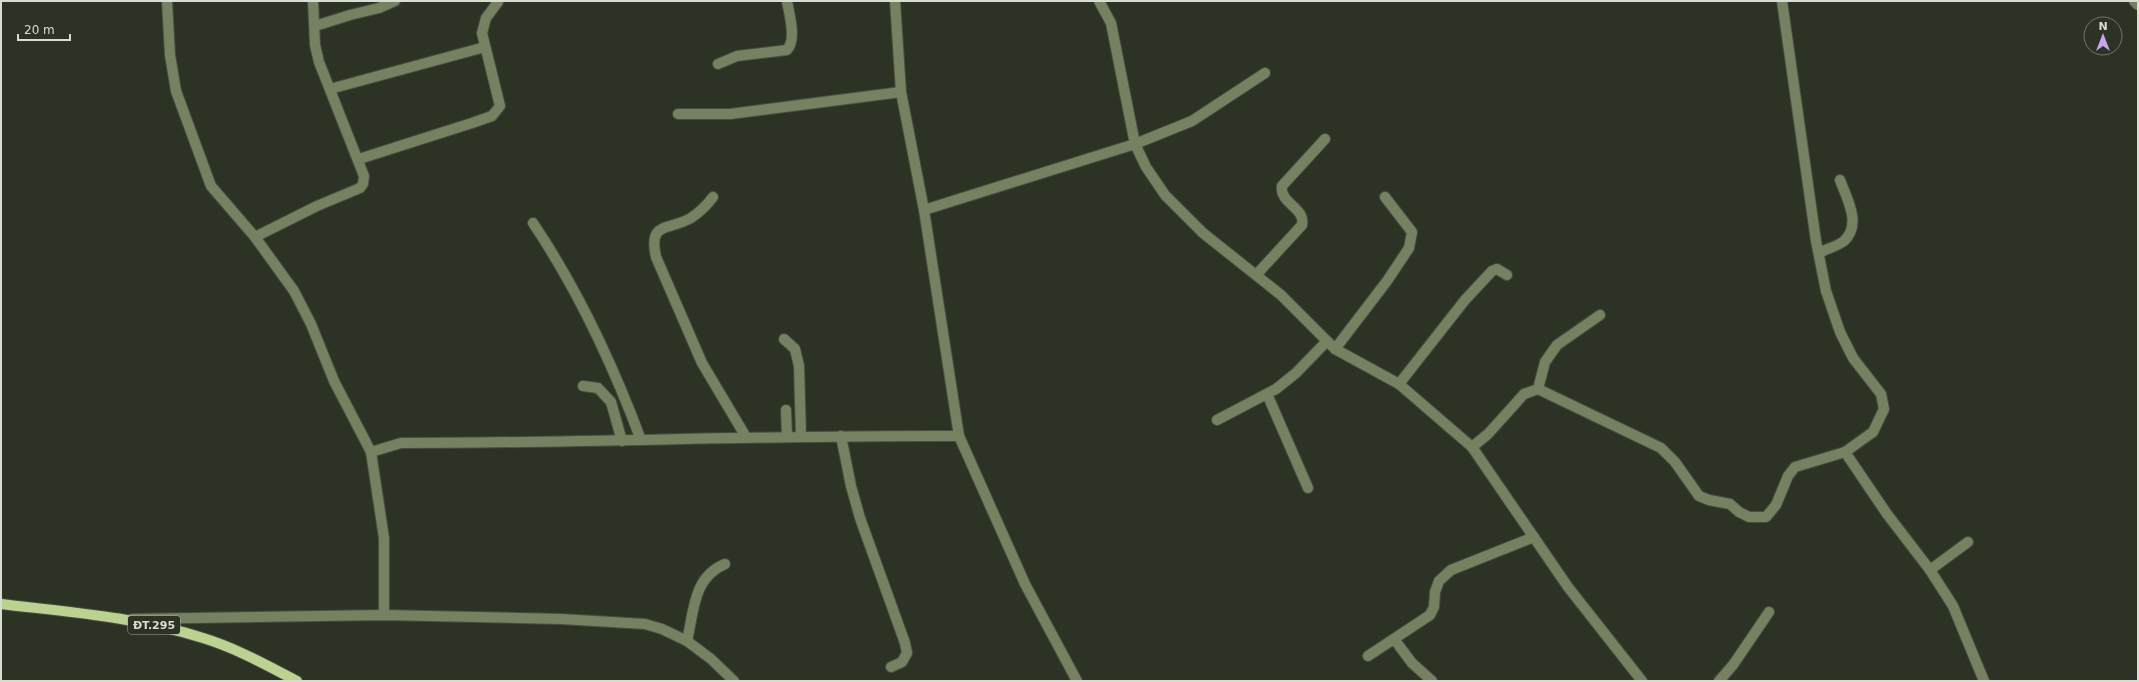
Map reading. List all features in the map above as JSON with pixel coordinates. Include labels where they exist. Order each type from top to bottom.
[{"type":"main road","name":"ĐT.295","points":[[1,604],[120,619],[169,628],[204,638],[243,654],[297,681]]},
{"type":"street","points":[[168,1],[170,54],[176,91],[212,186],[255,237],[294,291],[312,324],[334,381],[371,452],[384,538],[384,615]]},
{"type":"street","points":[[255,237],[317,206],[360,188],[363,184],[364,176],[358,159],[319,62],[316,45],[313,1]]},
{"type":"street","points":[[315,26],[379,8],[395,1]]},
{"type":"street","points":[[718,64],[737,56],[787,50],[791,46],[792,39],[787,1]]},
{"type":"street","points":[[895,1],[901,92],[924,210],[959,436],[1025,584],[1077,681]]},
{"type":"street","points":[[1099,1],[1111,23],[1136,144],[1146,167],[1165,195],[1203,233],[1257,274],[1281,295],[1335,349],[1399,384],[1472,447],[1568,587],[1642,681]]},
{"type":"street","points":[[1472,447],[1488,434],[1524,394],[1538,389],[1661,448],[1675,462],[1699,496],[1709,500],[1730,504],[1739,512],[1749,517],[1766,517],[1776,505],[1788,476],[1795,467],[1845,452],[1873,432],[1884,409],[1881,394],[1853,358],[1840,332],[1826,291],[1819,253],[1782,1]]},
{"type":"street","points":[[2134,1],[2138,5]]},
{"type":"street","points":[[358,159],[472,123],[492,116],[498,111],[500,106],[482,33],[486,18],[498,2]]},
{"type":"street","points":[[330,89],[485,47]]},
{"type":"street","points":[[924,210],[1136,144],[1192,121],[1265,73]]},
{"type":"street","points":[[678,114],[730,114],[901,92]]},
{"type":"street","points":[[1257,274],[1302,225],[1303,220],[1301,214],[1284,197],[1281,192],[1282,186],[1324,139]]},
{"type":"street","points":[[1819,253],[1844,241],[1854,222],[1840,180]]},
{"type":"street","points":[[713,196],[705,207],[691,218],[662,228],[656,233],[652,242],[656,257],[702,363],[746,437]]},
{"type":"street","points":[[1335,349],[1387,281],[1409,248],[1412,232],[1386,197]]},
{"type":"street","points":[[533,222],[574,292],[621,384],[641,440]]},
{"type":"street","points":[[1399,384],[1465,300],[1492,271],[1497,269],[1507,275]]},
{"type":"street","points":[[1538,389],[1545,362],[1557,345],[1600,315]]},
{"type":"street","points":[[784,339],[795,349],[799,366],[801,436]]},
{"type":"street","points":[[1217,420],[1267,394],[1296,372],[1327,341]]},
{"type":"street","points":[[583,386],[598,388],[611,402],[622,441]]},
{"type":"street","points":[[1267,394],[1308,488]]},
{"type":"street","points":[[786,410],[787,436]]},
{"type":"street","points":[[371,452],[401,443],[622,441],[787,436],[959,436]]},
{"type":"street","points":[[841,436],[860,518],[905,644],[907,654],[902,662],[891,667]]},
{"type":"street","points":[[1845,452],[1887,514],[1930,570],[1953,606],[1984,681]]},
{"type":"street","points":[[1368,656],[1430,615],[1434,607],[1435,592],[1440,581],[1451,570],[1534,537]]},
{"type":"street","points":[[1930,570],[1968,542]]},
{"type":"street","points":[[687,641],[699,586],[707,575],[715,568],[725,564]]},
{"type":"street","points":[[1719,681],[1733,665],[1769,612]]},
{"type":"street","points":[[120,619],[384,615],[561,619],[636,623],[662,629],[687,641],[734,681]]},
{"type":"street","points":[[1394,640],[1412,663],[1432,681]]}]
